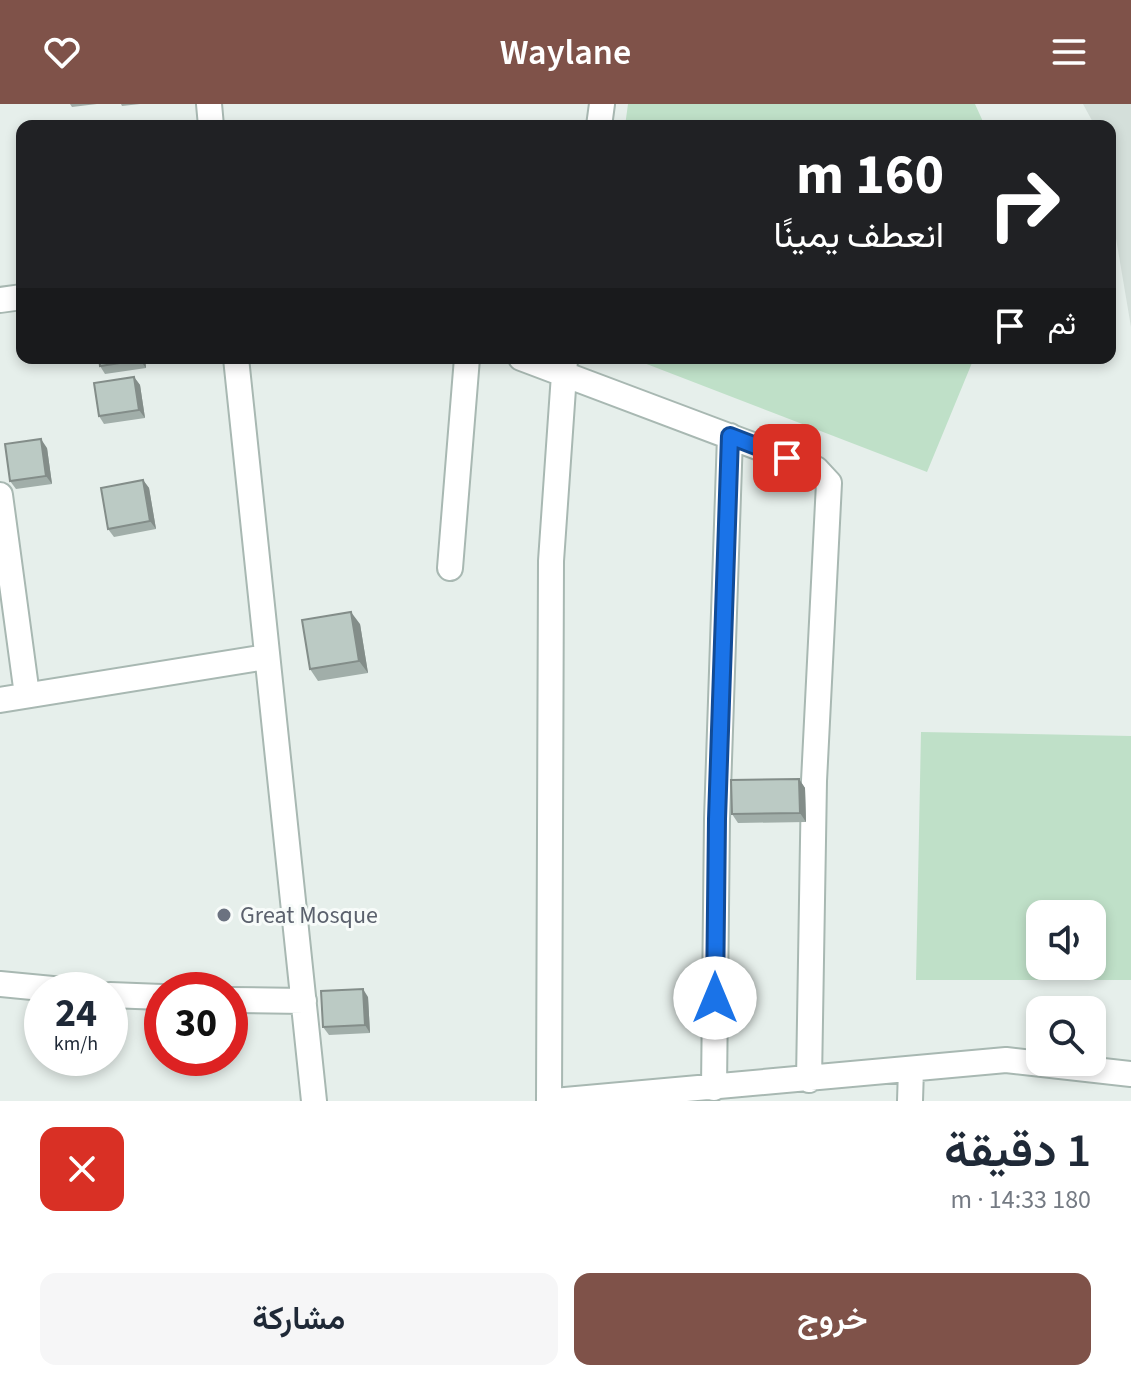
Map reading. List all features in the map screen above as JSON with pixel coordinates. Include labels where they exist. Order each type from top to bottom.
[{"type":"street","points":[[237,364],[314,1101]]},
{"type":"street","points":[[450,568],[467,364]]},
{"type":"street","points":[[809,1080],[814,781],[831,491],[816,469],[564,365],[551,561],[552,1101],[809,1080],[1006,1060],[1131,1074]]},
{"type":"street","points":[[714,1088],[717,819],[730,436]]},
{"type":"street","points":[[0,495],[27,695]]},
{"type":"street","points":[[0,700],[266,657]]},
{"type":"street","points":[[0,984],[24,986]]},
{"type":"street","points":[[248,1000],[304,1001]]},
{"type":"street","points":[[910,1101],[911,1069]]},
{"type":"shaded area","points":[[1083,104],[1131,104],[1131,327],[1116,238],[1116,120],[1092,120]]},
{"type":"green space","points":[[628,104],[975,104],[982,120],[626,120]]},
{"type":"green space","points":[[647,364],[972,364],[927,472]]},
{"type":"green space","points":[[921,732],[1131,736],[1131,980],[1106,980],[1106,900],[1026,900],[1026,980],[916,980]]},
{"type":"building","points":[[134,377],[139,410],[99,416],[94,383]]},
{"type":"building","points":[[41,439],[46,476],[10,481],[5,444]]},
{"type":"building","points":[[143,480],[150,521],[108,529],[101,488]]},
{"type":"building","points":[[351,612],[359,661],[310,669],[302,620]]},
{"type":"building","points":[[799,779],[800,813],[732,814],[731,780]]},
{"type":"building","points":[[363,989],[365,1025],[323,1027],[321,991]]},
{"type":"place","name":"Great Mosque","points":[[224,915]]},
{"type":"route","points":[[715,998],[717,819],[730,436],[787,458]]}]
